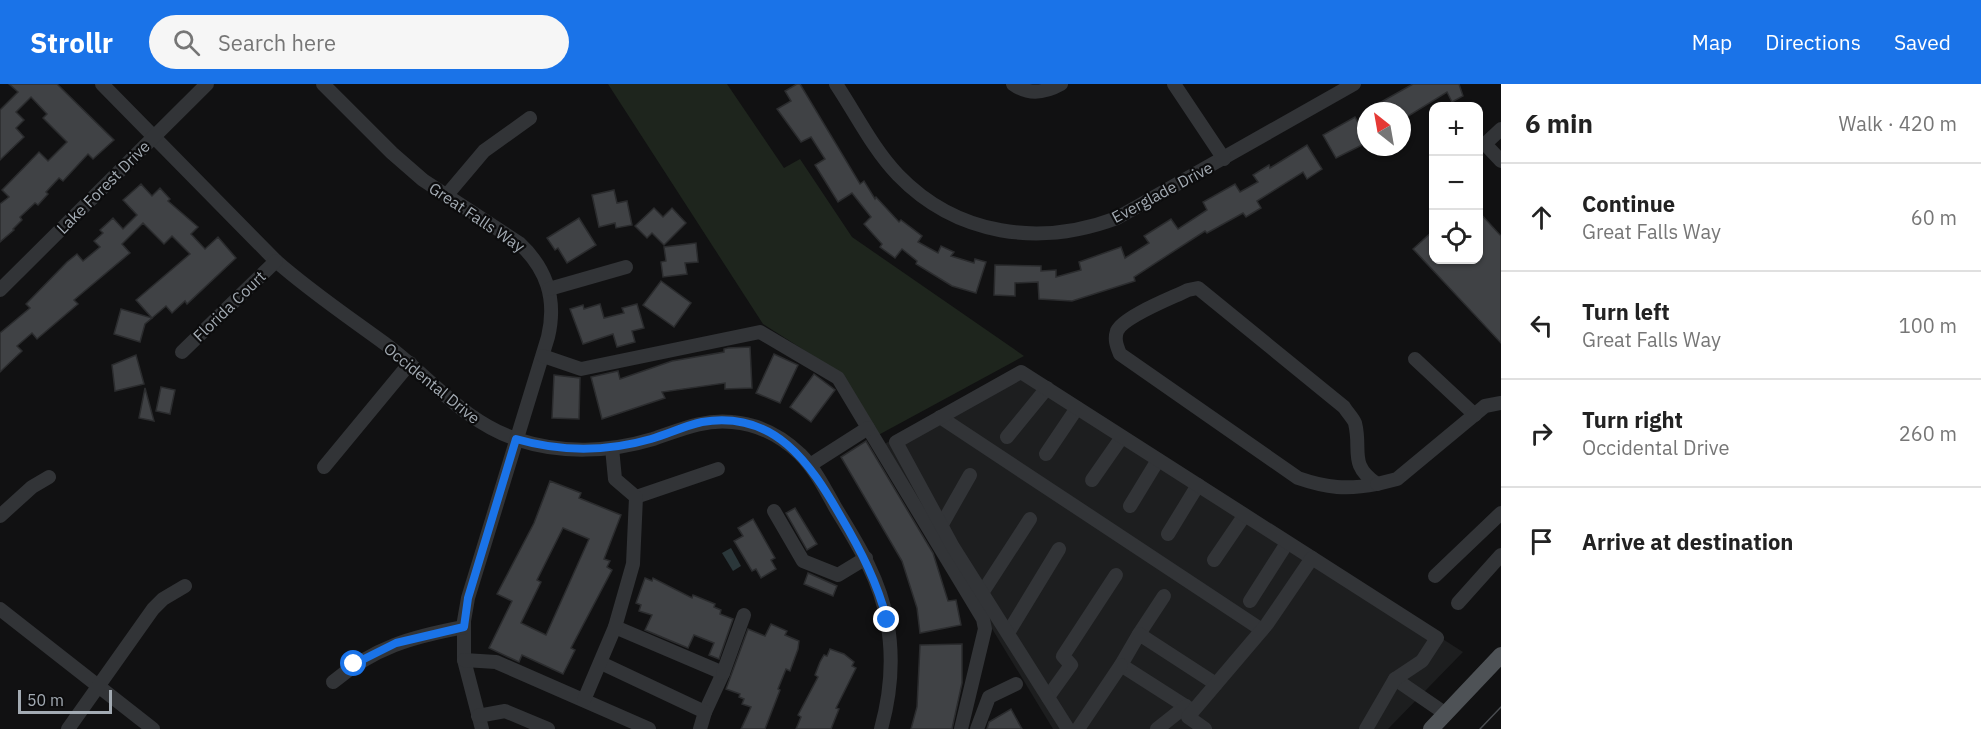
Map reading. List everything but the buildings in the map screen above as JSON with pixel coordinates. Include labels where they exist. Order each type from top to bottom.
[{"type":"main road","points":[[1431,729],[1501,655]]},
{"type":"street","name":"Occidental Drive","points":[[102,84],[276,261],[327,304],[410,363],[460,408],[495,430],[516,439],[554,448],[612,448],[705,422],[734,422],[772,434],[784,441],[810,465],[866,558],[882,599],[891,651],[889,694],[881,729]]},
{"type":"street","name":"Lake Forest Drive","points":[[0,290],[207,84]]},
{"type":"street","name":"Great Falls Way","points":[[323,84],[392,153],[446,196],[519,243],[537,263],[549,289],[552,322],[468,598],[464,627],[464,660],[480,722]]},
{"type":"street","name":"Everglade Drive","points":[[836,84],[883,157],[915,190],[954,216],[1002,232],[1049,234],[1095,226],[1132,210],[1354,84]]},
{"type":"street","points":[[1013,84],[1036,92],[1047,91],[1061,84]]},
{"type":"street","points":[[1174,84],[1224,159]]},
{"type":"street","points":[[446,196],[484,151],[530,118]]},
{"type":"street","points":[[1501,129],[1485,144],[1501,160]]},
{"type":"street","name":"Florida Court","points":[[182,352],[276,261]]},
{"type":"street","points":[[549,289],[626,267]]},
{"type":"street","points":[[1377,484],[1365,476],[1358,465],[1354,421],[1344,408],[1198,288],[1188,290],[1126,321],[1117,330],[1115,342],[1120,354],[1298,478],[1333,488],[1350,489],[1377,484],[1397,479],[1485,406],[1501,403]]},
{"type":"street","points":[[543,356],[581,369],[760,332],[838,378],[983,619],[985,629],[961,729]]},
{"type":"street","points":[[1415,358],[1475,415]]},
{"type":"street","points":[[324,467],[410,363]]},
{"type":"street","points":[[1068,729],[941,526],[896,442],[1021,372],[1437,638],[1422,661],[1395,679],[1366,729]]},
{"type":"street","points":[[1007,437],[1047,388]]},
{"type":"street","points":[[1046,454],[1077,408]]},
{"type":"street","points":[[940,417],[1262,630]]},
{"type":"street","points":[[810,465],[868,428]]},
{"type":"street","points":[[1092,480],[1122,436]]},
{"type":"street","points":[[612,448],[615,479],[636,497]]},
{"type":"street","points":[[1130,506],[1158,460]]},
{"type":"street","points":[[636,497],[718,469]]},
{"type":"street","points":[[941,526],[970,475]]},
{"type":"street","points":[[0,516],[32,487],[50,477]]},
{"type":"street","points":[[1168,534],[1198,485]]},
{"type":"street","points":[[584,700],[615,627],[633,564],[636,497]]},
{"type":"street","points":[[774,512],[803,561],[838,574],[866,558]]},
{"type":"street","points":[[1435,576],[1500,514]]},
{"type":"street","points":[[1214,560],[1244,516]]},
{"type":"street","points":[[982,593],[1030,519]]},
{"type":"street","points":[[1250,601],[1287,543]]},
{"type":"street","points":[[1008,633],[1059,549]]},
{"type":"street","points":[[1458,603],[1501,555]]},
{"type":"street","points":[[1157,729],[1190,708],[1216,684],[1262,630],[1312,558]]},
{"type":"street","points":[[1048,697],[1071,665],[1063,656],[1116,575]]},
{"type":"street","points":[[68,729],[153,609],[163,599],[185,586]]},
{"type":"street","points":[[1078,729],[1164,596]]},
{"type":"street","points":[[0,609],[153,729]]},
{"type":"street","points":[[700,729],[705,711],[723,673],[744,615]]},
{"type":"street","points":[[333,682],[354,664],[396,643],[464,627]]},
{"type":"street","points":[[615,627],[723,673]]},
{"type":"street","points":[[1139,634],[1216,684]]},
{"type":"street","points":[[464,660],[495,662],[649,729]]},
{"type":"street","points":[[601,663],[705,711]]},
{"type":"street","points":[[1121,664],[1190,708]]},
{"type":"street","points":[[1395,679],[1446,714]]},
{"type":"street","points":[[977,729],[989,697],[1016,684]]},
{"type":"street","points":[[1190,708],[1188,717],[1205,729]]},
{"type":"street","points":[[480,722],[505,711],[548,729]]},
{"type":"shaded area","points":[[608,84],[727,84],[784,168],[800,159],[852,237],[1024,356],[871,439],[840,373],[763,324]]},
{"type":"shaded area","points":[[1019,368],[1463,652],[1388,729],[1053,729],[881,446]]},
{"type":"shaded area","points":[[731,548],[741,566],[733,571],[722,553]]},
{"type":"tram line","points":[[1480,729],[1501,707]]},
{"type":"route","points":[[354,664],[396,643],[464,627],[468,598],[516,439],[554,448],[578,450],[612,448],[705,422],[724,421],[757,427],[784,441],[801,455],[818,476],[866,558],[876,580],[887,620]]}]
